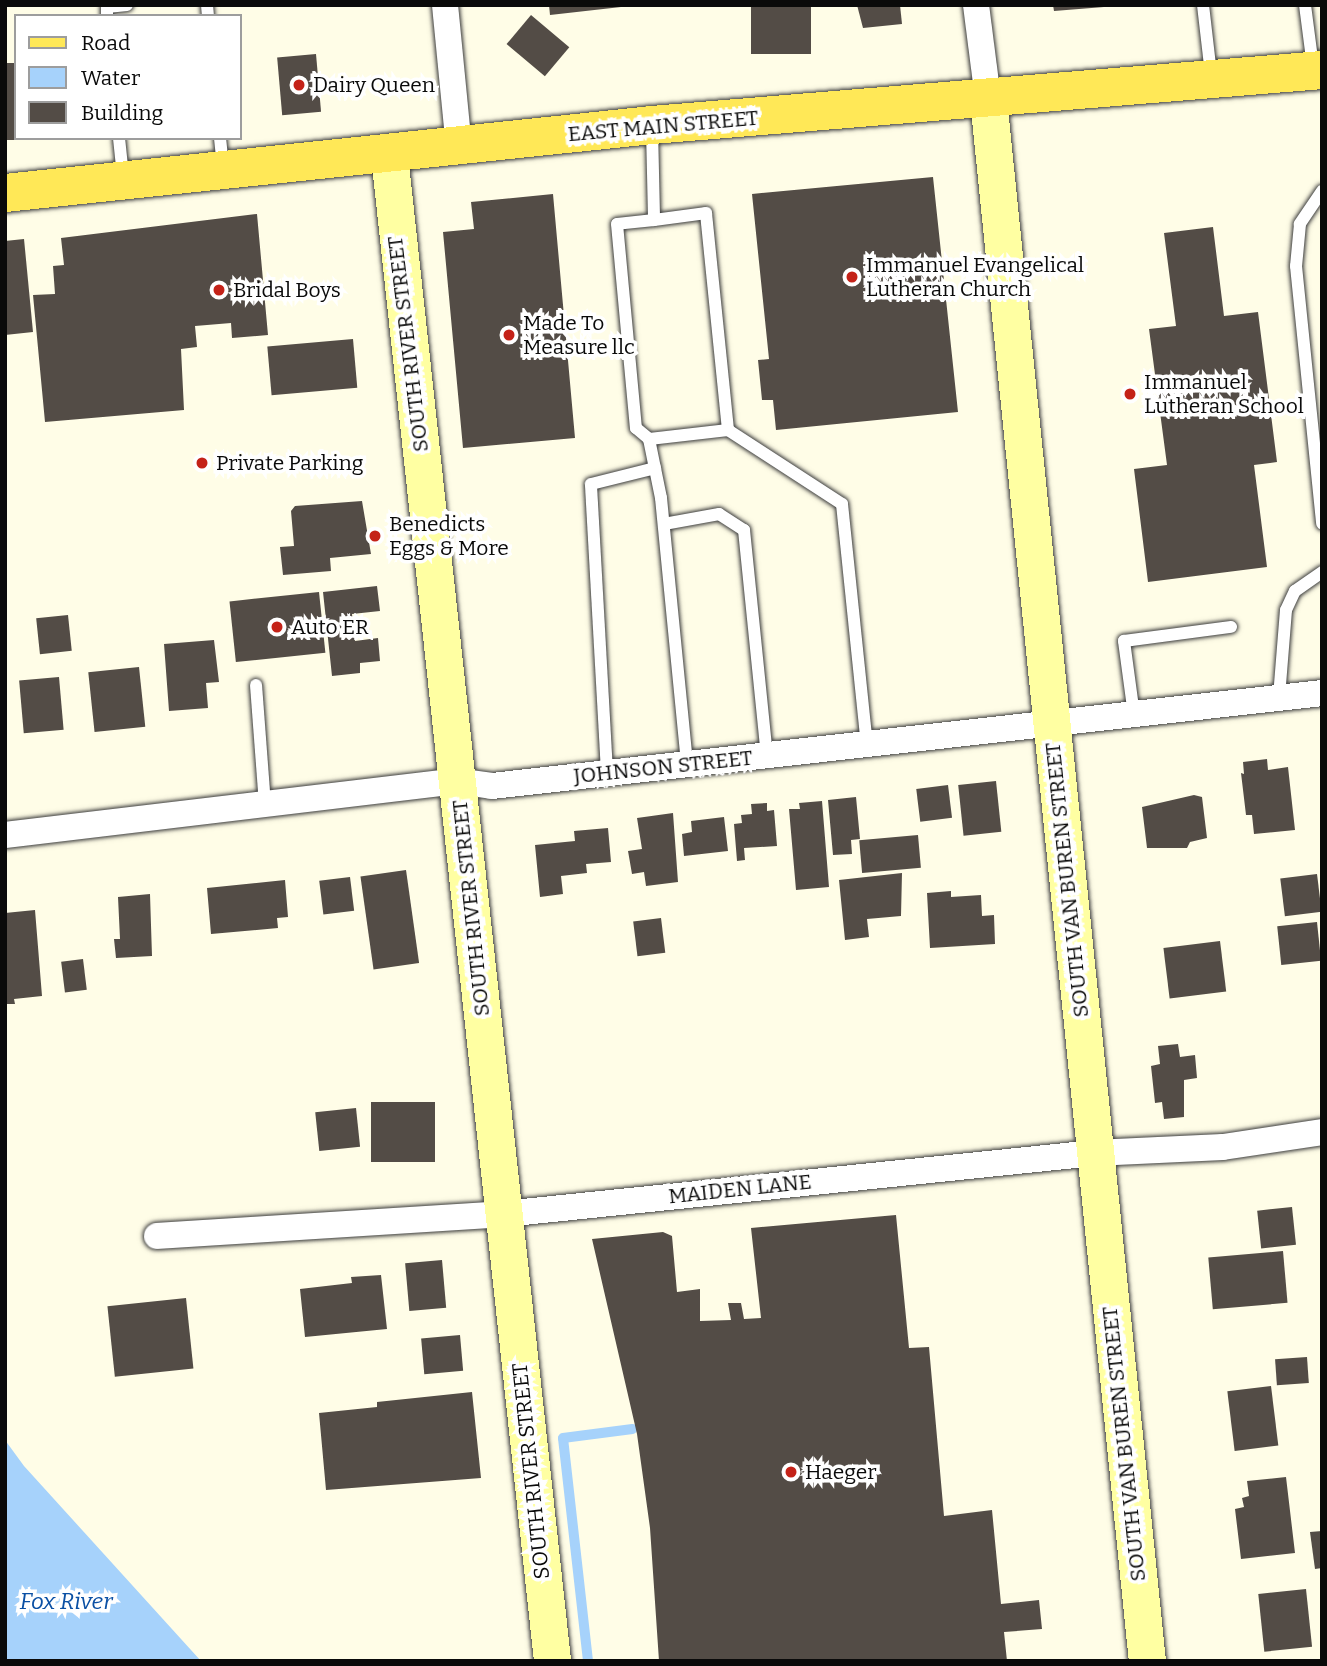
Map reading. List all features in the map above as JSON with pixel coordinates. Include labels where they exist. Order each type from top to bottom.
[{"type":"main road","name":"EAST MAIN STREET","points":[[5,193],[124,181],[222,155],[389,155],[652,125],[1317,70]]},
{"type":"street","points":[[445,5],[459,147]]},
{"type":"street","points":[[976,5],[988,99]]},
{"type":"street","name":"SOUTH VAN BUREN STREET","points":[[988,99],[1147,1661]]},
{"type":"street","name":"SOUTH RIVER STREET","points":[[389,155],[552,1661]]},
{"type":"street","name":"JOHNSON STREET","points":[[5,835],[457,781],[492,786],[1322,693]]},
{"type":"street","name":"MAIDEN LANE","points":[[157,1237],[504,1214],[1094,1153],[1223,1147],[1322,1132]]},
{"type":"lane","points":[[107,14],[107,7],[127,5]]},
{"type":"lane","points":[[1202,5],[1212,77]]},
{"type":"lane","points":[[1305,5],[1317,70]]},
{"type":"lane","points":[[652,125],[654,220]]},
{"type":"lane","points":[[120,140],[124,181]]},
{"type":"lane","points":[[1322,191],[1300,224],[1296,267],[1322,524]]},
{"type":"lane","points":[[687,764],[664,524],[649,439],[636,428],[617,224],[706,213],[728,430]]},
{"type":"lane","points":[[649,439],[728,430],[842,504],[867,744]]},
{"type":"lane","points":[[607,772],[591,484],[655,468]]},
{"type":"lane","points":[[664,524],[719,514],[744,530],[766,756]]},
{"type":"lane","points":[[1279,697],[1286,610],[1295,591],[1322,572]]},
{"type":"lane","points":[[1134,715],[1124,641],[1231,627]]},
{"type":"lane","points":[[256,685],[265,804]]},
{"type":"water","name":"Fox River","points":[[5,1440],[24,1466],[201,1661],[5,1661]]},
{"type":"building","points":[[549,5],[620,5],[621,7],[550,15]]},
{"type":"building","points":[[751,5],[811,5],[811,54],[751,54]]},
{"type":"building","points":[[857,5],[900,5],[902,24],[863,28]]},
{"type":"building","points":[[1053,5],[1104,5],[1104,7],[1054,11]]},
{"type":"building","points":[[531,15],[569,47],[545,76],[507,44]]},
{"type":"building","name":"Dairy Queen","points":[[316,54],[321,112],[282,115],[277,57]]},
{"type":"building","points":[[5,63],[14,63],[14,140],[5,140]]},
{"type":"building","name":"Immanuel Evangelical Lutheran Church","points":[[933,177],[958,412],[776,430],[773,400],[762,400],[758,360],[769,359],[752,194]]},
{"type":"building","name":"Made To Measure llc","points":[[553,194],[575,438],[463,448],[443,232],[474,229],[471,202]]},
{"type":"building","points":[[257,214],[268,335],[232,338],[231,323],[195,326],[197,347],[181,349],[184,410],[45,422],[33,295],[55,294],[53,266],[64,265],[61,238]]},
{"type":"building","name":"Immanuel Lutheran School","points":[[1213,227],[1224,316],[1258,312],[1277,462],[1254,465],[1267,567],[1148,582],[1134,469],[1167,465],[1149,329],[1176,326],[1164,233]]},
{"type":"building","points":[[24,239],[33,332],[5,335],[5,241]]},
{"type":"building","points":[[353,339],[357,388],[272,395],[267,346]]},
{"type":"building","points":[[362,501],[371,554],[330,558],[331,571],[283,575],[280,547],[294,546],[291,511],[295,506]]},
{"type":"building","points":[[377,586],[380,611],[352,614],[355,641],[378,638],[380,661],[360,663],[360,673],[332,676],[323,592]]},
{"type":"building","name":"Auto ER","points":[[319,592],[325,653],[236,662],[229,601]]},
{"type":"building","points":[[68,615],[72,651],[40,654],[36,618]]},
{"type":"building","points":[[214,640],[219,682],[206,683],[208,708],[169,711],[164,644]]},
{"type":"building","points":[[139,667],[145,727],[95,732],[88,672]]},
{"type":"building","points":[[59,677],[64,730],[24,733],[19,680]]},
{"type":"building","points":[[1267,759],[1268,770],[1288,767],[1295,830],[1254,834],[1252,815],[1246,815],[1241,773],[1244,774],[1243,762]]},
{"type":"building","points":[[996,781],[1001,832],[964,836],[958,785]]},
{"type":"building","points":[[948,785],[952,818],[920,822],[916,789]]},
{"type":"building","points":[[1194,795],[1202,797],[1207,838],[1190,842],[1187,848],[1147,848],[1142,807]]},
{"type":"building","points":[[856,797],[860,839],[851,840],[852,854],[833,855],[828,800]]},
{"type":"building","points":[[822,801],[829,887],[796,890],[789,809],[800,809],[799,803]]},
{"type":"building","points":[[767,803],[767,811],[774,810],[777,846],[744,848],[745,860],[737,861],[734,824],[742,823],[741,815],[752,814],[751,804]]},
{"type":"building","points":[[673,813],[678,882],[646,886],[644,872],[632,874],[628,851],[642,849],[637,818]]},
{"type":"building","points":[[724,817],[728,851],[684,856],[682,834],[692,832],[691,821]]},
{"type":"building","points":[[608,828],[611,862],[586,864],[587,873],[561,876],[563,894],[540,897],[535,845],[575,841],[574,831]]},
{"type":"building","points":[[918,835],[921,868],[862,873],[859,840]]},
{"type":"building","points":[[406,870],[419,963],[374,969],[360,876]]},
{"type":"building","points":[[902,873],[901,916],[867,919],[869,937],[845,940],[839,880]]},
{"type":"building","points":[[1317,874],[1322,912],[1285,916],[1280,879]]},
{"type":"building","points":[[350,877],[354,911],[323,915],[319,881]]},
{"type":"building","points":[[285,880],[288,917],[277,918],[278,928],[211,934],[207,888]]},
{"type":"building","points":[[951,891],[951,897],[981,895],[982,916],[994,915],[995,944],[930,948],[927,893]]},
{"type":"building","points":[[150,894],[152,956],[116,958],[114,939],[120,939],[118,897]]},
{"type":"building","points":[[35,910],[42,996],[14,999],[15,1004],[5,1004],[5,913]]},
{"type":"building","points":[[661,918],[665,953],[637,956],[633,921]]},
{"type":"building","points":[[1317,922],[1321,961],[1281,965],[1277,926]]},
{"type":"building","points":[[1220,941],[1226,992],[1170,999],[1163,948]]},
{"type":"building","points":[[83,959],[87,990],[65,992],[61,962]]},
{"type":"building","points":[[1178,1044],[1180,1057],[1195,1055],[1197,1078],[1184,1080],[1184,1117],[1164,1119],[1162,1102],[1155,1103],[1151,1066],[1160,1064],[1158,1046]]},
{"type":"building","points":[[371,1102],[435,1102],[435,1162],[371,1162]]},
{"type":"building","points":[[356,1108],[360,1147],[319,1151],[315,1112]]},
{"type":"building","points":[[1292,1207],[1296,1245],[1261,1248],[1257,1211]]},
{"type":"building","name":"Haeger","points":[[896,1215],[909,1348],[929,1347],[944,1516],[992,1510],[1001,1604],[1039,1600],[1042,1629],[1004,1632],[1007,1661],[659,1661],[650,1528],[637,1434],[592,1239],[663,1232],[672,1236],[677,1292],[700,1289],[700,1321],[731,1320],[728,1303],[741,1303],[744,1319],[761,1318],[751,1228]]},
{"type":"building","points":[[1283,1251],[1288,1303],[1213,1309],[1208,1258]]},
{"type":"building","points":[[442,1260],[446,1308],[409,1311],[405,1263]]},
{"type":"building","points":[[381,1275],[387,1329],[305,1337],[300,1289],[352,1283],[351,1277]]},
{"type":"building","points":[[186,1298],[193,1369],[115,1377],[107,1306]]},
{"type":"building","points":[[460,1335],[463,1371],[424,1374],[421,1338]]},
{"type":"building","points":[[1307,1357],[1309,1383],[1277,1385],[1275,1359]]},
{"type":"building","points":[[1271,1386],[1278,1446],[1235,1451],[1227,1391]]},
{"type":"building","points":[[472,1392],[481,1478],[326,1490],[319,1413],[377,1407],[377,1402]]},
{"type":"building","points":[[1286,1477],[1295,1553],[1241,1559],[1235,1509],[1244,1507],[1242,1498],[1249,1496],[1247,1481]]},
{"type":"building","points":[[1322,1531],[1322,1568],[1315,1569],[1310,1532]]},
{"type":"building","points":[[1306,1589],[1312,1647],[1264,1652],[1258,1594]]},
{"type":"waterway","points":[[588,1661],[563,1438],[632,1429]]},
{"type":"place","name":"Dairy Queen","points":[[299,85]]},
{"type":"place","name":"Immanuel Evangelical Lutheran Church","points":[[852,277]]},
{"type":"place","name":"Bridal Boys","points":[[219,290]]},
{"type":"place","name":"Made To Measure llc","points":[[509,335]]},
{"type":"place","name":"Immanuel Lutheran School","points":[[1130,394]]},
{"type":"place","name":"Private Parking","points":[[202,463]]},
{"type":"place","name":"Benedicts Eggs & More","points":[[375,536]]},
{"type":"place","name":"Auto ER","points":[[277,627]]},
{"type":"place","name":"Haeger","points":[[791,1472]]}]
